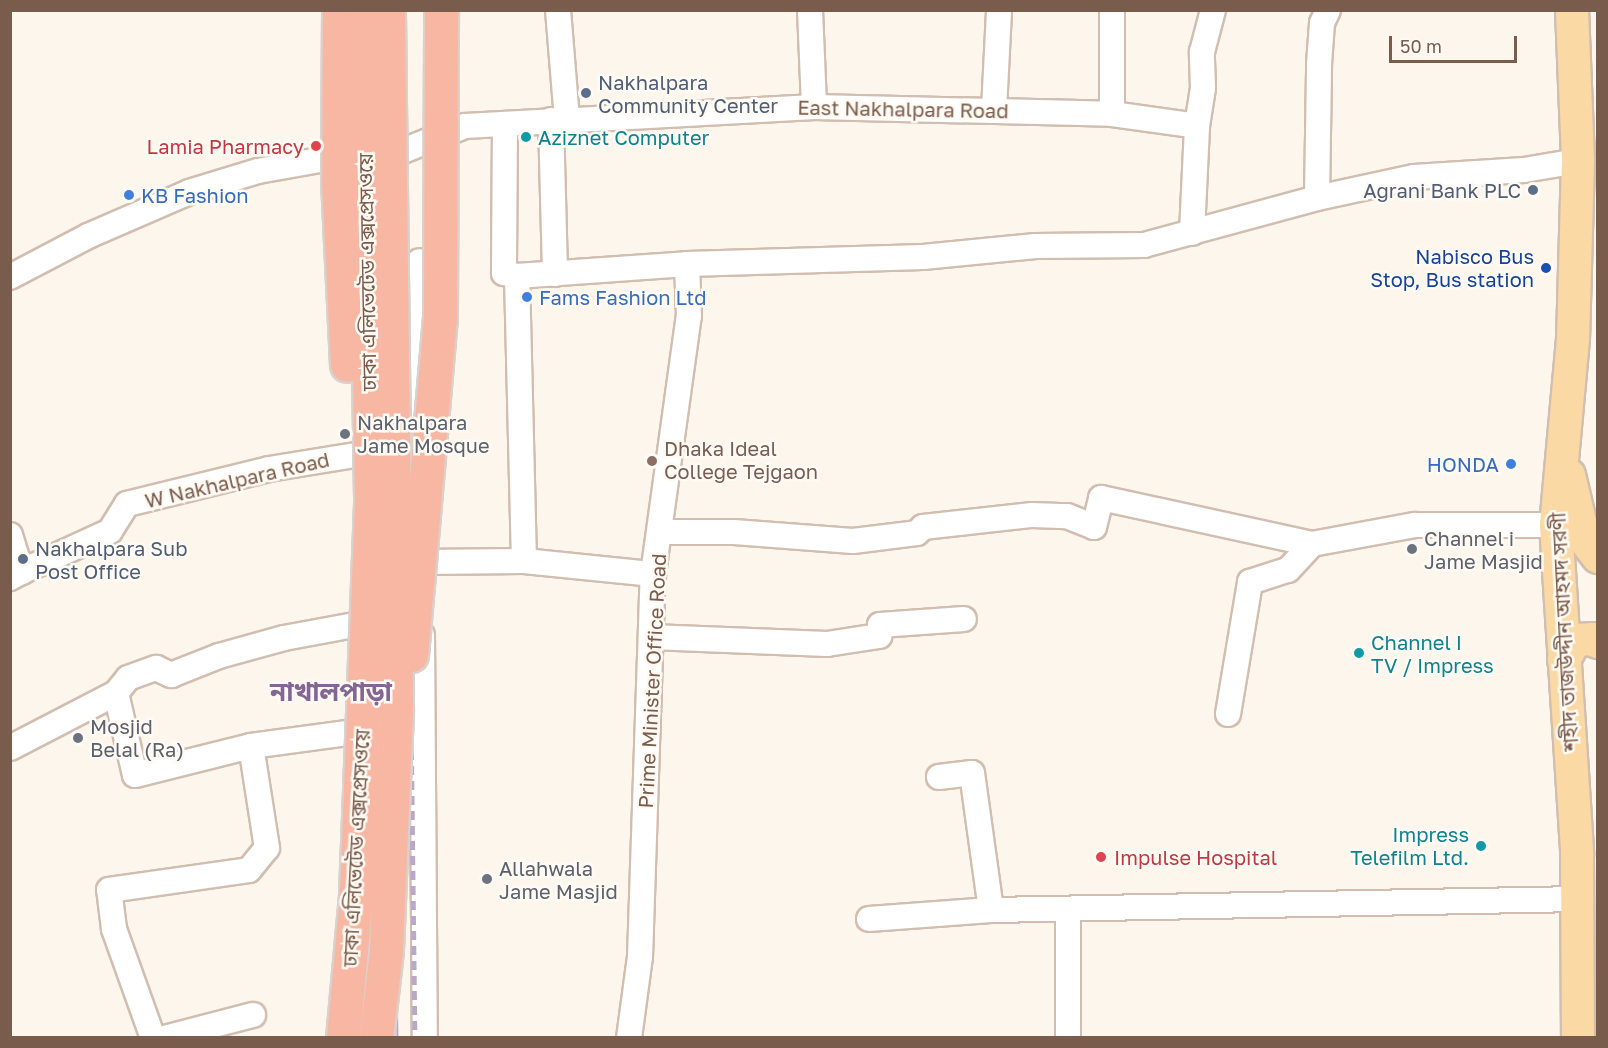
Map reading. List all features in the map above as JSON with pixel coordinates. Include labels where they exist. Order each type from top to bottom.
[{"type":"highway","points":[[339,10],[340,265],[354,432],[371,497]]},
{"type":"highway","name":"ঢাকা এলিভেটেড এক্সপ্রেসওয়ে","points":[[343,1038],[356,894],[371,497],[365,10]]},
{"type":"highway","name":"ঢাকা এলিভেটেড এক্সপ্রেসওয়ে","points":[[376,1038],[409,717],[388,10]]},
{"type":"highway","points":[[409,717],[408,675],[413,642],[440,319],[441,10]]},
{"type":"main road","name":"শহীদ তাজউদ্দীন আহমদ সরণী","points":[[1572,10],[1578,161],[1573,339],[1556,525],[1578,899],[1578,1038]]},
{"type":"main road","points":[[1563,452],[1584,539],[1598,557]]},
{"type":"main road","points":[[1564,660],[1575,640],[1592,639],[1598,642]]},
{"type":"street","points":[[365,10],[370,622]]},
{"type":"street","points":[[555,274],[559,119],[558,10]]},
{"type":"street","points":[[810,10],[814,107]]},
{"type":"street","points":[[994,110],[999,10]]},
{"type":"street","points":[[1112,10],[1112,114]]},
{"type":"street","points":[[1192,233],[1197,126],[1203,88],[1202,52],[1213,10]]},
{"type":"street","points":[[1317,198],[1319,64],[1322,23],[1328,10]]},
{"type":"street","name":"East Nakhalpara Road","points":[[10,277],[88,236],[189,192],[258,171],[366,155],[398,153],[465,126],[559,119],[814,107],[1112,114],[1197,126]]},
{"type":"street","points":[[505,124],[504,273],[517,276],[687,264],[923,257],[1035,246],[1144,245],[1317,198],[1414,177],[1524,170],[1578,161]]},
{"type":"street","points":[[419,261],[413,377],[422,615],[409,717],[425,1038]]},
{"type":"street","name":"Prime Minister Office Road","points":[[629,1038],[640,957],[653,574],[662,532],[689,316],[687,264]]},
{"type":"street","points":[[517,276],[524,561]]},
{"type":"street","name":"W Nakhalpara Road","points":[[16,575],[110,531],[127,504],[269,469],[368,453]]},
{"type":"street","points":[[662,532],[734,532],[853,542],[917,533],[923,527],[1032,515],[1067,516],[1094,527],[1101,498],[1312,544],[1415,525],[1556,525]]},
{"type":"street","points":[[10,535],[16,575]]},
{"type":"street","points":[[1228,714],[1250,582],[1288,570],[1312,544]]},
{"type":"street","points":[[419,562],[524,561],[653,574]]},
{"type":"street","points":[[10,748],[117,693],[128,678],[156,668],[171,675],[219,656],[284,638],[422,615]]},
{"type":"street","points":[[651,638],[827,644],[879,636],[880,625],[964,619]]},
{"type":"street","points":[[117,693],[135,775],[251,746],[374,729],[409,717]]},
{"type":"street","points":[[251,746],[267,848],[249,870],[109,891],[114,929],[167,1037],[252,1015]]},
{"type":"street","points":[[939,777],[972,773],[991,910]]},
{"type":"street","points":[[869,919],[991,910],[1578,899]]},
{"type":"street","points":[[1068,909],[1068,1038]]},
{"type":"tram line","points":[[385,10],[398,1038]]},
{"type":"railway","points":[[399,10],[398,153],[410,616],[415,1038]]},
{"type":"place","name":"Nakhalpara Community Center","points":[[586,93]]},
{"type":"place","name":"Aziznet Computer","points":[[526,137]]},
{"type":"place","name":"Lamia Pharmacy","points":[[316,146]]},
{"type":"place","name":"Agrani Bank PLC","points":[[1533,190]]},
{"type":"place","name":"KB Fashion","points":[[129,195]]},
{"type":"place","name":"Nabisco Bus Stop, Bus station","points":[[1546,268]]},
{"type":"place","name":"Fams Fashion Ltd","points":[[527,297]]},
{"type":"place","name":"Nakhalpara Jame Mosque","points":[[345,434]]},
{"type":"place","name":"Dhaka Ideal College Tejgaon","points":[[652,461]]},
{"type":"place","name":"HONDA","points":[[1511,464]]},
{"type":"place","name":"Channel i Jame Masjid","points":[[1412,549]]},
{"type":"place","name":"Nakhalpara Sub Post Office","points":[[23,559]]},
{"type":"place","name":"Channel I TV / Impress","points":[[1359,653]]},
{"type":"place","name":"Mosjid Belal (Ra)","points":[[78,738]]},
{"type":"place","name":"Impress Telefilm Ltd.","points":[[1481,846]]},
{"type":"place","name":"Impulse Hospital","points":[[1101,857]]},
{"type":"place","name":"Allahwala Jame Masjid","points":[[487,879]]},
{"type":"district","name":"নাখালপাড়া","points":[[331,692]]}]
